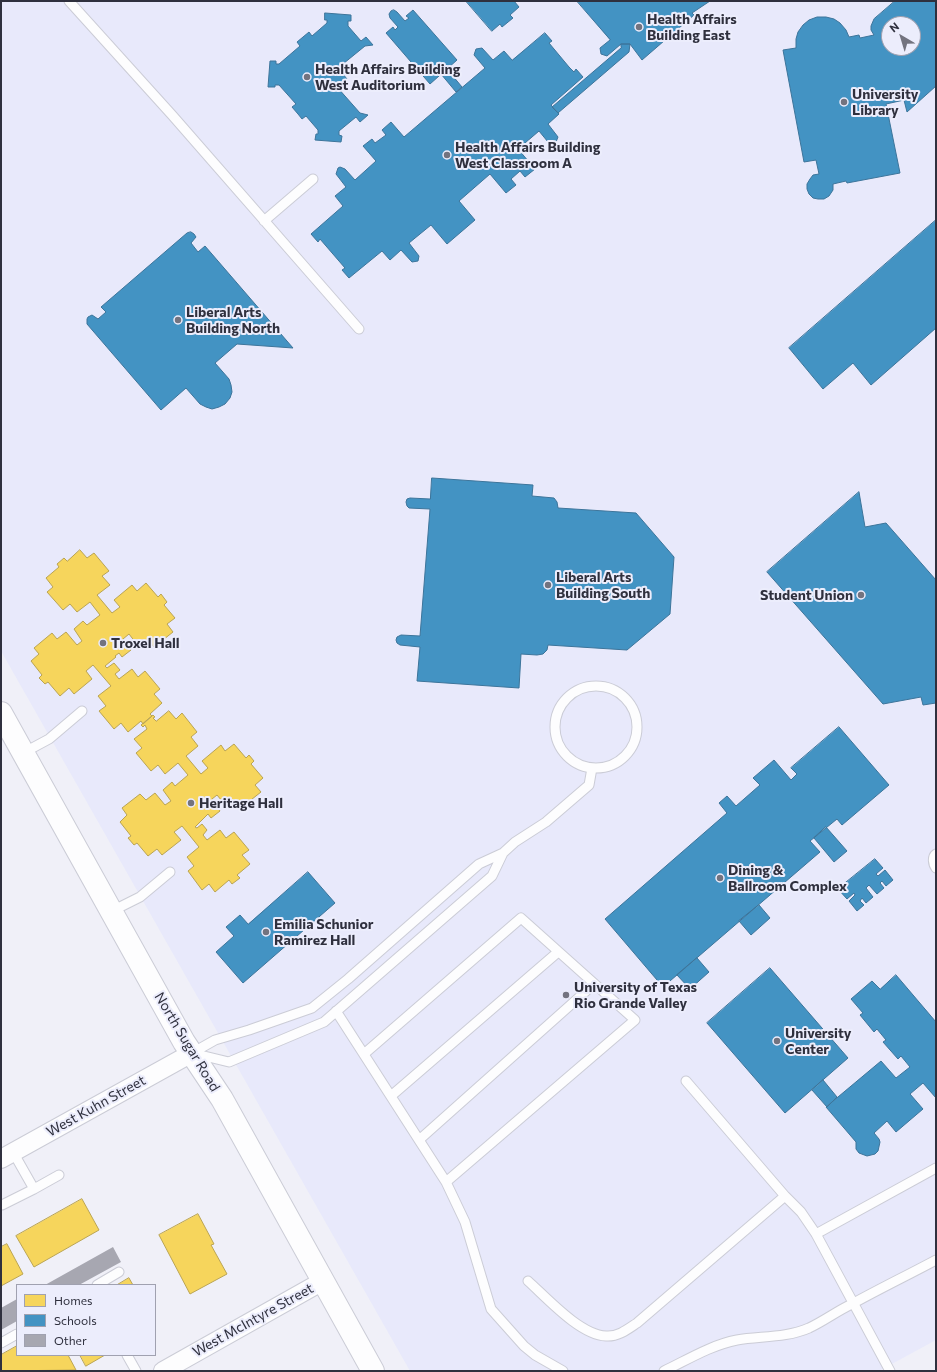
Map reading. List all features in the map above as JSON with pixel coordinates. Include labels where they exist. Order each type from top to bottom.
[{"type":"street","name":"North Sugar Road","points":[[1,713],[184,1042],[222,1099],[373,1371]]},
{"type":"street","name":"West Kuhn Street","points":[[7,1155],[192,1053]]},
{"type":"street","name":"West McIntyre Street","points":[[163,1371],[323,1281]]},
{"type":"lane","points":[[69,1],[172,115],[359,329]]},
{"type":"lane","points":[[264,221],[313,180]]},
{"type":"lane","points":[[604,686],[618,691],[633,707],[637,720],[637,733],[633,747],[619,761],[606,767],[592,768],[578,764],[566,755],[555,732],[556,718],[562,705],[571,694],[579,689],[604,686]]},
{"type":"lane","points":[[23,753],[49,739],[82,711]]},
{"type":"lane","points":[[192,1053],[215,1040],[312,1008],[348,979],[479,864],[503,853],[515,842],[546,822],[589,785],[592,768]]},
{"type":"lane","points":[[192,1053],[229,1062],[324,1022],[492,876],[503,853]]},
{"type":"lane","points":[[936,854],[934,855],[933,860],[936,868]]},
{"type":"lane","points":[[112,911],[140,897],[170,872]]},
{"type":"lane","points":[[364,1054],[521,918],[635,1020],[446,1182]]},
{"type":"lane","points":[[391,1096],[558,952]]},
{"type":"lane","points":[[419,1140],[594,984]]},
{"type":"lane","points":[[312,1008],[317,1025]]},
{"type":"lane","points":[[336,1011],[446,1182],[465,1222],[491,1309],[524,1346],[563,1371]]},
{"type":"lane","points":[[686,1081],[800,1212],[816,1234],[890,1371]]},
{"type":"lane","points":[[7,1155],[34,1189]]},
{"type":"lane","points":[[816,1234],[936,1168]]},
{"type":"lane","points":[[2,1205],[59,1175]]},
{"type":"lane","points":[[528,1280],[582,1328],[607,1336],[617,1334],[627,1330],[637,1323],[785,1196]]},
{"type":"lane","points":[[664,1371],[710,1348],[724,1343],[778,1336],[809,1328],[853,1303],[936,1260]]},
{"type":"lane","points":[[99,1284],[119,1272]]},
{"type":"lane","points":[[1,1342],[16,1334]]},
{"type":"lane","points":[[128,1356],[136,1371]]},
{"type":"shaded area","name":"University of Texas Rio Grande Valley","points":[[1,1],[936,1],[936,1340],[879,1371],[410,1371],[1,651]]},
{"type":"building: Homes","name":"Troxel Hall","points":[[80,550],[87,558],[94,553],[109,571],[102,576],[110,585],[97,595],[112,613],[120,607],[114,600],[132,585],[137,591],[146,583],[158,597],[161,594],[167,602],[164,605],[175,618],[167,624],[173,632],[154,647],[148,640],[139,647],[129,634],[123,639],[131,650],[122,657],[119,653],[105,666],[107,668],[114,663],[120,670],[115,674],[119,679],[132,669],[138,677],[145,671],[160,689],[154,694],[162,703],[150,714],[152,716],[143,724],[141,721],[128,732],[121,723],[114,729],[99,711],[106,706],[98,696],[111,686],[93,665],[86,671],[92,679],[74,694],[69,688],[60,696],[48,682],[45,684],[39,678],[42,675],[31,661],[39,654],[34,648],[52,633],[57,639],[66,632],[77,645],[82,641],[74,629],[83,621],[87,625],[100,615],[90,602],[77,612],[70,604],[63,610],[47,592],[53,587],[46,578],[59,567],[57,564],[64,558],[67,561]]},
{"type":"building: Homes","name":"Heritage Hall","points":[[169,711],[176,719],[182,713],[197,732],[191,737],[198,746],[186,756],[201,774],[208,768],[202,761],[221,745],[225,751],[234,744],[246,758],[249,755],[254,761],[251,764],[263,778],[255,785],[261,792],[242,807],[237,800],[227,807],[217,795],[212,799],[220,811],[211,818],[208,814],[195,827],[197,828],[202,824],[207,830],[203,835],[207,840],[220,830],[226,838],[234,832],[249,850],[242,855],[250,864],[237,875],[240,878],[232,884],[229,880],[215,892],[209,884],[202,890],[188,871],[194,866],[187,857],[199,847],[182,826],[174,832],[181,840],[162,855],[157,849],[148,856],[137,843],[134,845],[128,838],[131,836],[120,822],[127,815],[122,808],[140,794],[146,800],[155,793],[165,805],[171,801],[163,790],[172,782],[175,786],[188,775],[178,763],[165,774],[158,765],[151,771],[136,753],[142,748],[134,739],[147,729],[145,725],[143,727],[141,725],[153,715],[155,717],[153,718],[156,721]]},
{"type":"building: Homes","points":[[82,1199],[99,1230],[34,1267],[16,1236]]},
{"type":"building: Homes","points":[[198,1214],[214,1244],[211,1245],[227,1274],[190,1294],[159,1235]]},
{"type":"building: Homes","points":[[7,1244],[23,1274],[1,1286],[1,1247]]},
{"type":"building: Homes","points":[[129,1278],[132,1284],[119,1284]]},
{"type":"building: Homes","points":[[16,1347],[16,1356],[69,1356],[76,1370],[1,1371],[1,1355]]},
{"type":"building: Homes","points":[[81,1356],[103,1356],[86,1366]]},
{"type":"building: Schools","points":[[466,1],[514,1],[519,7],[510,15],[513,18],[502,27],[500,24],[492,31]]},
{"type":"building: Schools","name":"Health Affairs Building East","points":[[577,1],[710,1],[692,13],[694,15],[642,60],[630,44],[621,44],[607,56],[601,54],[600,48],[610,40]]},
{"type":"building: Schools","name":"University Library","points":[[895,1],[936,1],[936,86],[907,112],[904,100],[886,104],[900,173],[847,183],[846,181],[833,184],[833,190],[829,196],[824,199],[813,198],[809,194],[807,184],[813,175],[819,174],[816,160],[804,162],[783,50],[796,48],[798,32],[809,20],[817,17],[834,19],[846,30],[849,37],[859,35],[860,38],[874,35],[871,30],[874,19]]},
{"type":"building: Schools","points":[[394,10],[405,21],[409,18],[406,16],[413,10],[457,60],[430,84],[386,33],[393,27],[395,30],[398,27],[390,18],[389,14]]},
{"type":"building: Schools","name":"Health Affairs Building West Auditorium","points":[[325,13],[351,15],[351,21],[348,21],[348,26],[361,41],[366,37],[373,45],[365,46],[338,68],[347,79],[337,87],[360,113],[368,115],[360,122],[356,117],[339,131],[339,135],[342,136],[341,142],[315,140],[318,130],[306,116],[302,119],[292,107],[296,104],[279,85],[275,85],[275,87],[268,87],[270,61],[276,61],[276,64],[279,64],[300,46],[297,42],[309,32],[312,36],[327,23],[327,20],[325,20]]},
{"type":"building: Schools","name":"Health Affairs Building West Classroom A","points":[[545,33],[552,41],[549,43],[569,67],[574,72],[576,69],[583,77],[551,105],[559,114],[548,124],[558,137],[556,142],[553,144],[548,142],[539,131],[518,149],[535,169],[525,177],[520,171],[511,179],[516,185],[506,193],[490,174],[459,201],[475,220],[447,244],[431,225],[409,243],[419,256],[418,261],[412,262],[401,250],[390,260],[382,251],[349,278],[342,270],[345,268],[320,239],[318,242],[311,234],[343,206],[335,196],[346,187],[336,174],[338,168],[340,167],[345,169],[355,180],[376,161],[363,146],[372,139],[375,143],[386,135],[382,130],[391,122],[404,137],[485,68],[474,55],[476,49],[482,48],[493,60],[504,51],[512,60]]},
{"type":"building: Schools","points":[[621,44],[630,44],[629,52],[558,113],[552,107],[621,48]]},
{"type":"building: Schools","points":[[447,69],[462,87],[456,92],[441,74]]},
{"type":"building: Schools","points":[[936,220],[936,328],[871,385],[853,363],[823,389],[789,348]]},
{"type":"building: Schools","name":"Liberal Arts Building North","points":[[191,232],[196,237],[191,243],[198,252],[205,246],[293,348],[237,344],[215,363],[229,379],[231,385],[232,392],[230,398],[225,404],[212,409],[206,407],[200,404],[186,388],[161,410],[87,324],[87,319],[92,315],[98,319],[106,312],[101,307],[187,233]]},
{"type":"building: Schools","name":"Liberal Arts Building South","points":[[432,478],[533,485],[532,496],[554,498],[557,502],[558,508],[636,513],[674,557],[670,614],[627,650],[548,645],[547,650],[543,654],[521,654],[519,688],[417,681],[420,647],[400,645],[396,640],[397,637],[401,635],[420,636],[430,509],[409,508],[406,502],[407,499],[410,498],[430,499]]},
{"type":"building: Schools","name":"Student Union","points":[[859,492],[865,527],[886,523],[936,580],[936,703],[923,705],[921,697],[883,704],[767,572]]},
{"type":"building: Schools","name":"Dining & Ballroom Complex","points":[[839,727],[889,785],[842,825],[837,819],[810,841],[820,852],[663,987],[605,919],[727,813],[719,803],[727,796],[736,806],[760,785],[753,778],[774,760],[791,780],[797,774],[791,768]]},
{"type":"building: Schools","points":[[826,827],[847,851],[834,862],[814,838]]},
{"type":"building: Schools","points":[[875,859],[883,868],[876,874],[878,876],[885,870],[893,880],[886,886],[882,881],[880,883],[884,888],[877,894],[869,885],[866,888],[873,897],[866,903],[862,898],[860,901],[864,905],[857,911],[849,901],[855,895],[854,893],[847,899],[838,889]]},
{"type":"building: Schools","name":"Emilia Schunior Ramirez Hall","points":[[308,872],[335,903],[243,983],[216,952],[234,936],[226,927],[240,915],[248,924]]},
{"type":"building: Schools","points":[[759,905],[770,918],[751,935],[739,921]]},
{"type":"building: Schools","points":[[697,958],[709,972],[690,989],[677,975]]},
{"type":"building: Schools","name":"University Center","points":[[770,968],[848,1058],[785,1113],[707,1023]]},
{"type":"building: Schools","points":[[896,975],[936,1022],[936,1098],[923,1083],[910,1094],[923,1109],[896,1132],[887,1121],[874,1133],[880,1142],[878,1151],[875,1154],[867,1156],[859,1153],[856,1149],[856,1142],[826,1107],[881,1061],[896,1078],[910,1067],[901,1056],[898,1059],[883,1042],[886,1040],[877,1029],[874,1032],[860,1015],[863,1013],[851,999],[872,981],[880,989]]},
{"type":"building: Schools","points":[[823,1080],[837,1097],[827,1107],[812,1090]]},
{"type":"building: Other","points":[[113,1247],[121,1262],[81,1284],[47,1284]]},
{"type":"building: Other","points":[[16,1300],[16,1322],[1,1330],[1,1308]]},
{"type":"place","name":"Health Affairs Building East","points":[[639,27]]},
{"type":"place","name":"Health Affairs Building West Auditorium","points":[[307,77]]},
{"type":"place","name":"University Library","points":[[844,102]]},
{"type":"place","name":"Health Affairs Building West Classroom A","points":[[447,155]]},
{"type":"place","name":"Liberal Arts Building North","points":[[178,320]]},
{"type":"place","name":"Liberal Arts Building South","points":[[548,585]]},
{"type":"place","name":"Student Union","points":[[861,595]]},
{"type":"place","name":"Troxel Hall","points":[[103,643]]},
{"type":"place","name":"Heritage Hall","points":[[191,803]]},
{"type":"place","name":"Dining & Ballroom Complex","points":[[720,878]]},
{"type":"place","name":"Emilia Schunior Ramirez Hall","points":[[266,932]]},
{"type":"place","name":"University of Texas Rio Grande Valley","points":[[566,995]]},
{"type":"place","name":"University Center","points":[[777,1041]]}]
